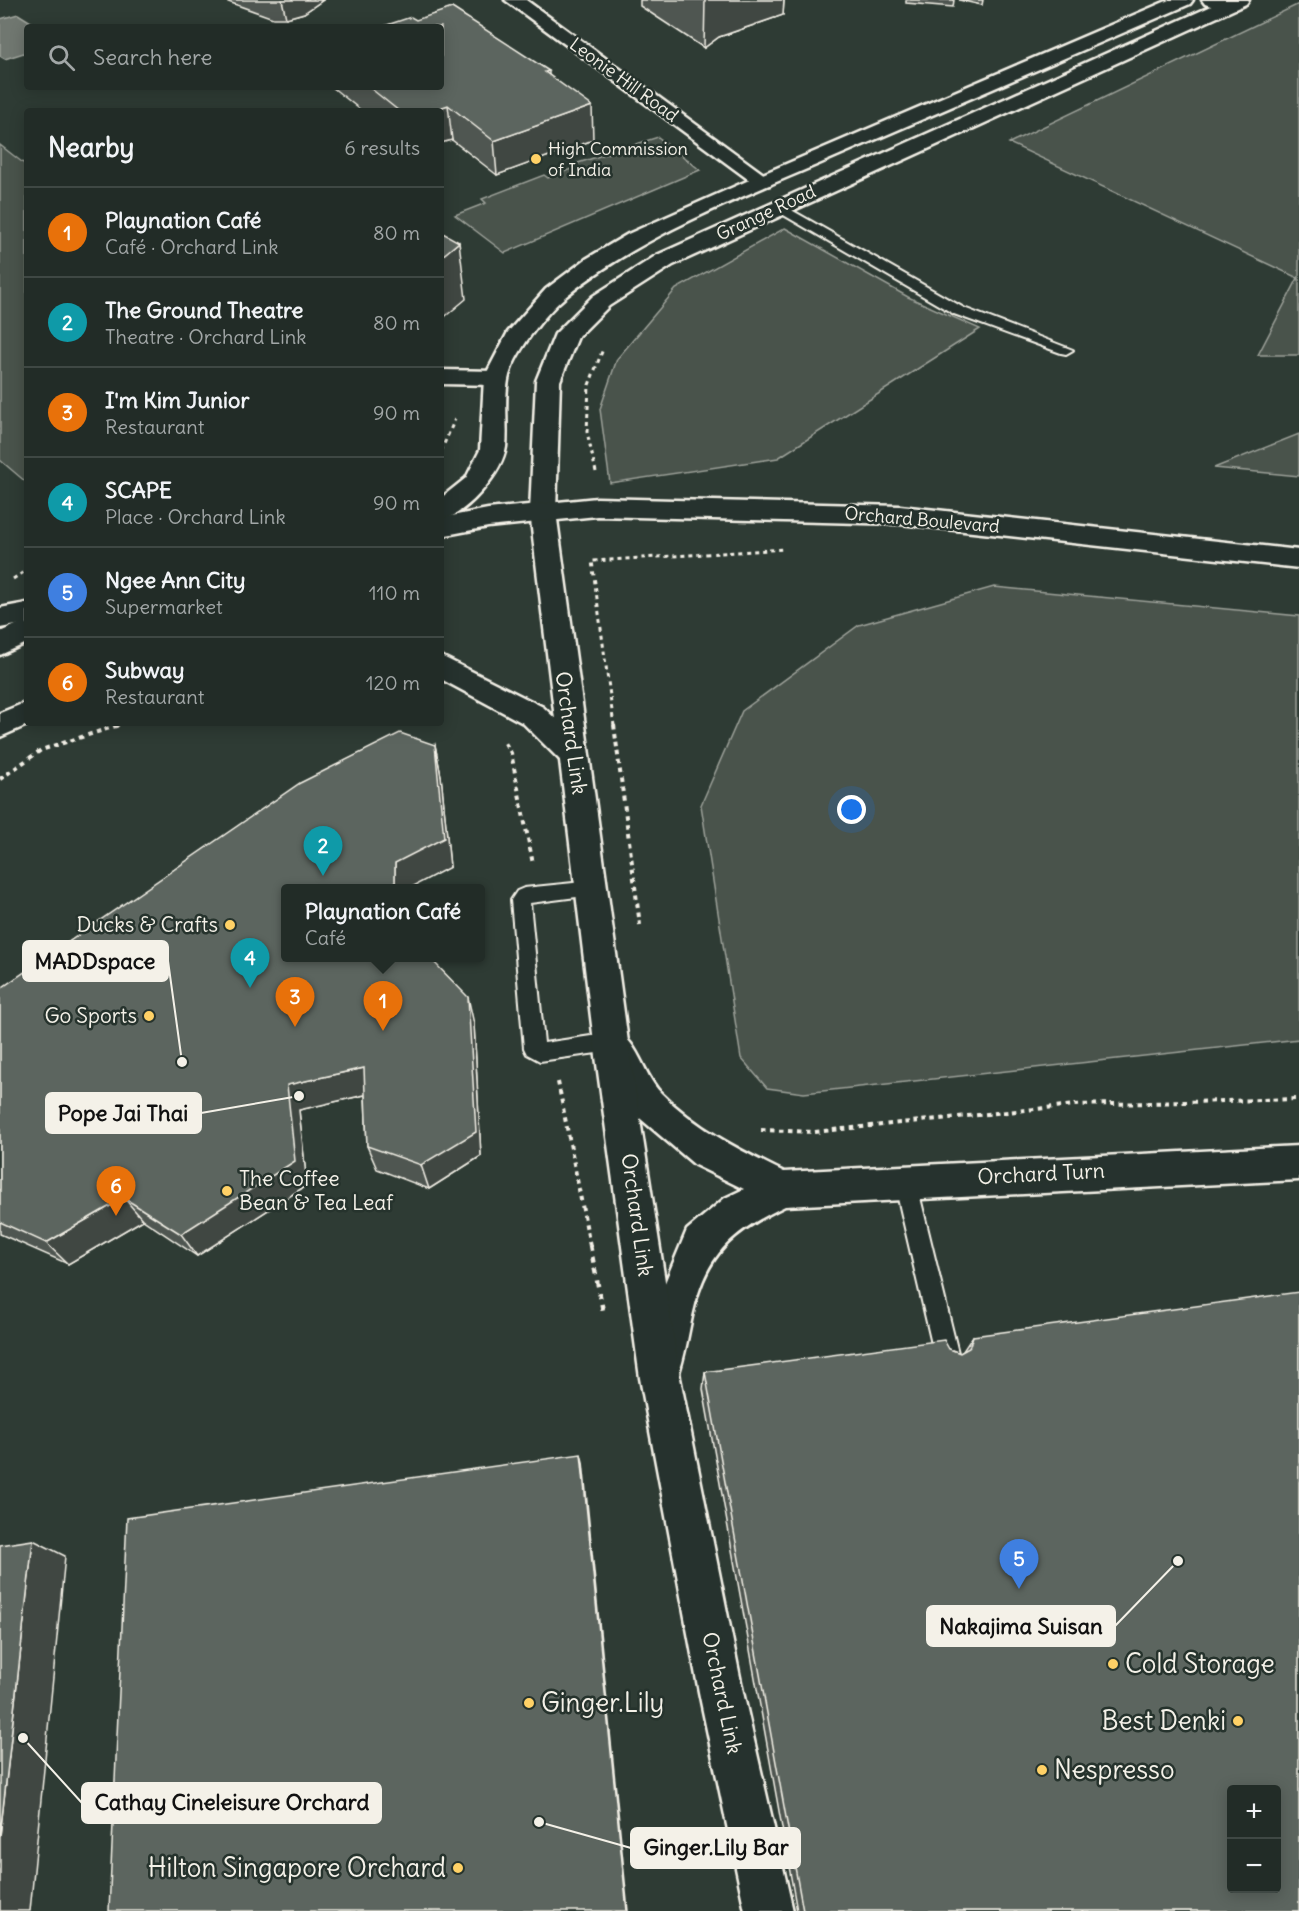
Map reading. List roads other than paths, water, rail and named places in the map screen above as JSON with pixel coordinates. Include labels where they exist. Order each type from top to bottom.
[{"type":"main road","name":"Leonie Hill Road","points":[[514,0],[763,181]]},
{"type":"main road","name":"Grange Road","points":[[444,510],[476,483],[493,450],[496,378],[520,332],[554,294],[594,264],[636,239],[763,181],[1184,0]]},
{"type":"main road","name":"Grange Road","points":[[543,512],[548,381],[567,334],[601,301],[665,260],[1225,2]]},
{"type":"main road","points":[[444,377],[496,378]]},
{"type":"main road","name":"Orchard Boulevard","points":[[543,512],[597,507],[900,514],[1299,559]]},
{"type":"main road","points":[[444,526],[488,518],[543,512]]},
{"type":"main road","name":"Orchard Link","points":[[543,512],[611,1042],[660,1378],[721,1692],[769,1911]]},
{"type":"main road","points":[[0,618],[24,614]]},
{"type":"main road","points":[[0,645],[24,632]]},
{"type":"main road","points":[[444,668],[533,716],[573,754]]},
{"type":"main road","points":[[0,726],[24,714]]},
{"type":"main road","name":"Orchard Turn","points":[[611,1042],[646,1103],[708,1153],[782,1189]]},
{"type":"main road","name":"Orchard Turn","points":[[660,1378],[676,1302],[700,1243],[738,1210],[782,1189],[905,1181],[1299,1163]]},
{"type":"lane","points":[[779,207],[959,311],[1066,350]]},
{"type":"lane","points":[[593,889],[524,896],[520,900],[534,1048],[540,1052],[611,1042]]},
{"type":"lane","points":[[905,1181],[946,1357]]},
{"type":"place","name":"High Commission of India","points":[[536,159]]},
{"type":"place","name":"The Ground Theatre","points":[[323,876]]},
{"type":"place","name":"Ducks & Crafts","points":[[230,925]]},
{"type":"place","name":"SCAPE","points":[[250,988]]},
{"type":"place","name":"Go Sports","points":[[149,1016]]},
{"type":"place","name":"I'm Kim Junior","points":[[295,1027]]},
{"type":"place","name":"Playnation Café","points":[[383,1031]]},
{"type":"place","name":"MADDspace","points":[[182,1062]]},
{"type":"place","name":"Pope Jai Thai","points":[[299,1096]]},
{"type":"place","name":"The Coffee Bean & Tea Leaf","points":[[227,1191]]},
{"type":"place","name":"Subway","points":[[116,1216]]},
{"type":"place","name":"Nakajima Suisan","points":[[1178,1561]]},
{"type":"place","name":"Ngee Ann City","points":[[1019,1589]]},
{"type":"place","name":"Cold Storage","points":[[1113,1664]]},
{"type":"place","name":"Ginger.Lily","points":[[529,1703]]},
{"type":"place","name":"Best Denki","points":[[1238,1721]]},
{"type":"place","name":"Cathay Cineleisure Orchard","points":[[23,1738]]},
{"type":"place","name":"Nespresso","points":[[1042,1770]]},
{"type":"place","name":"Ginger.Lily Bar","points":[[539,1822]]},
{"type":"place","name":"Hilton Singapore Orchard","points":[[458,1868]]}]
